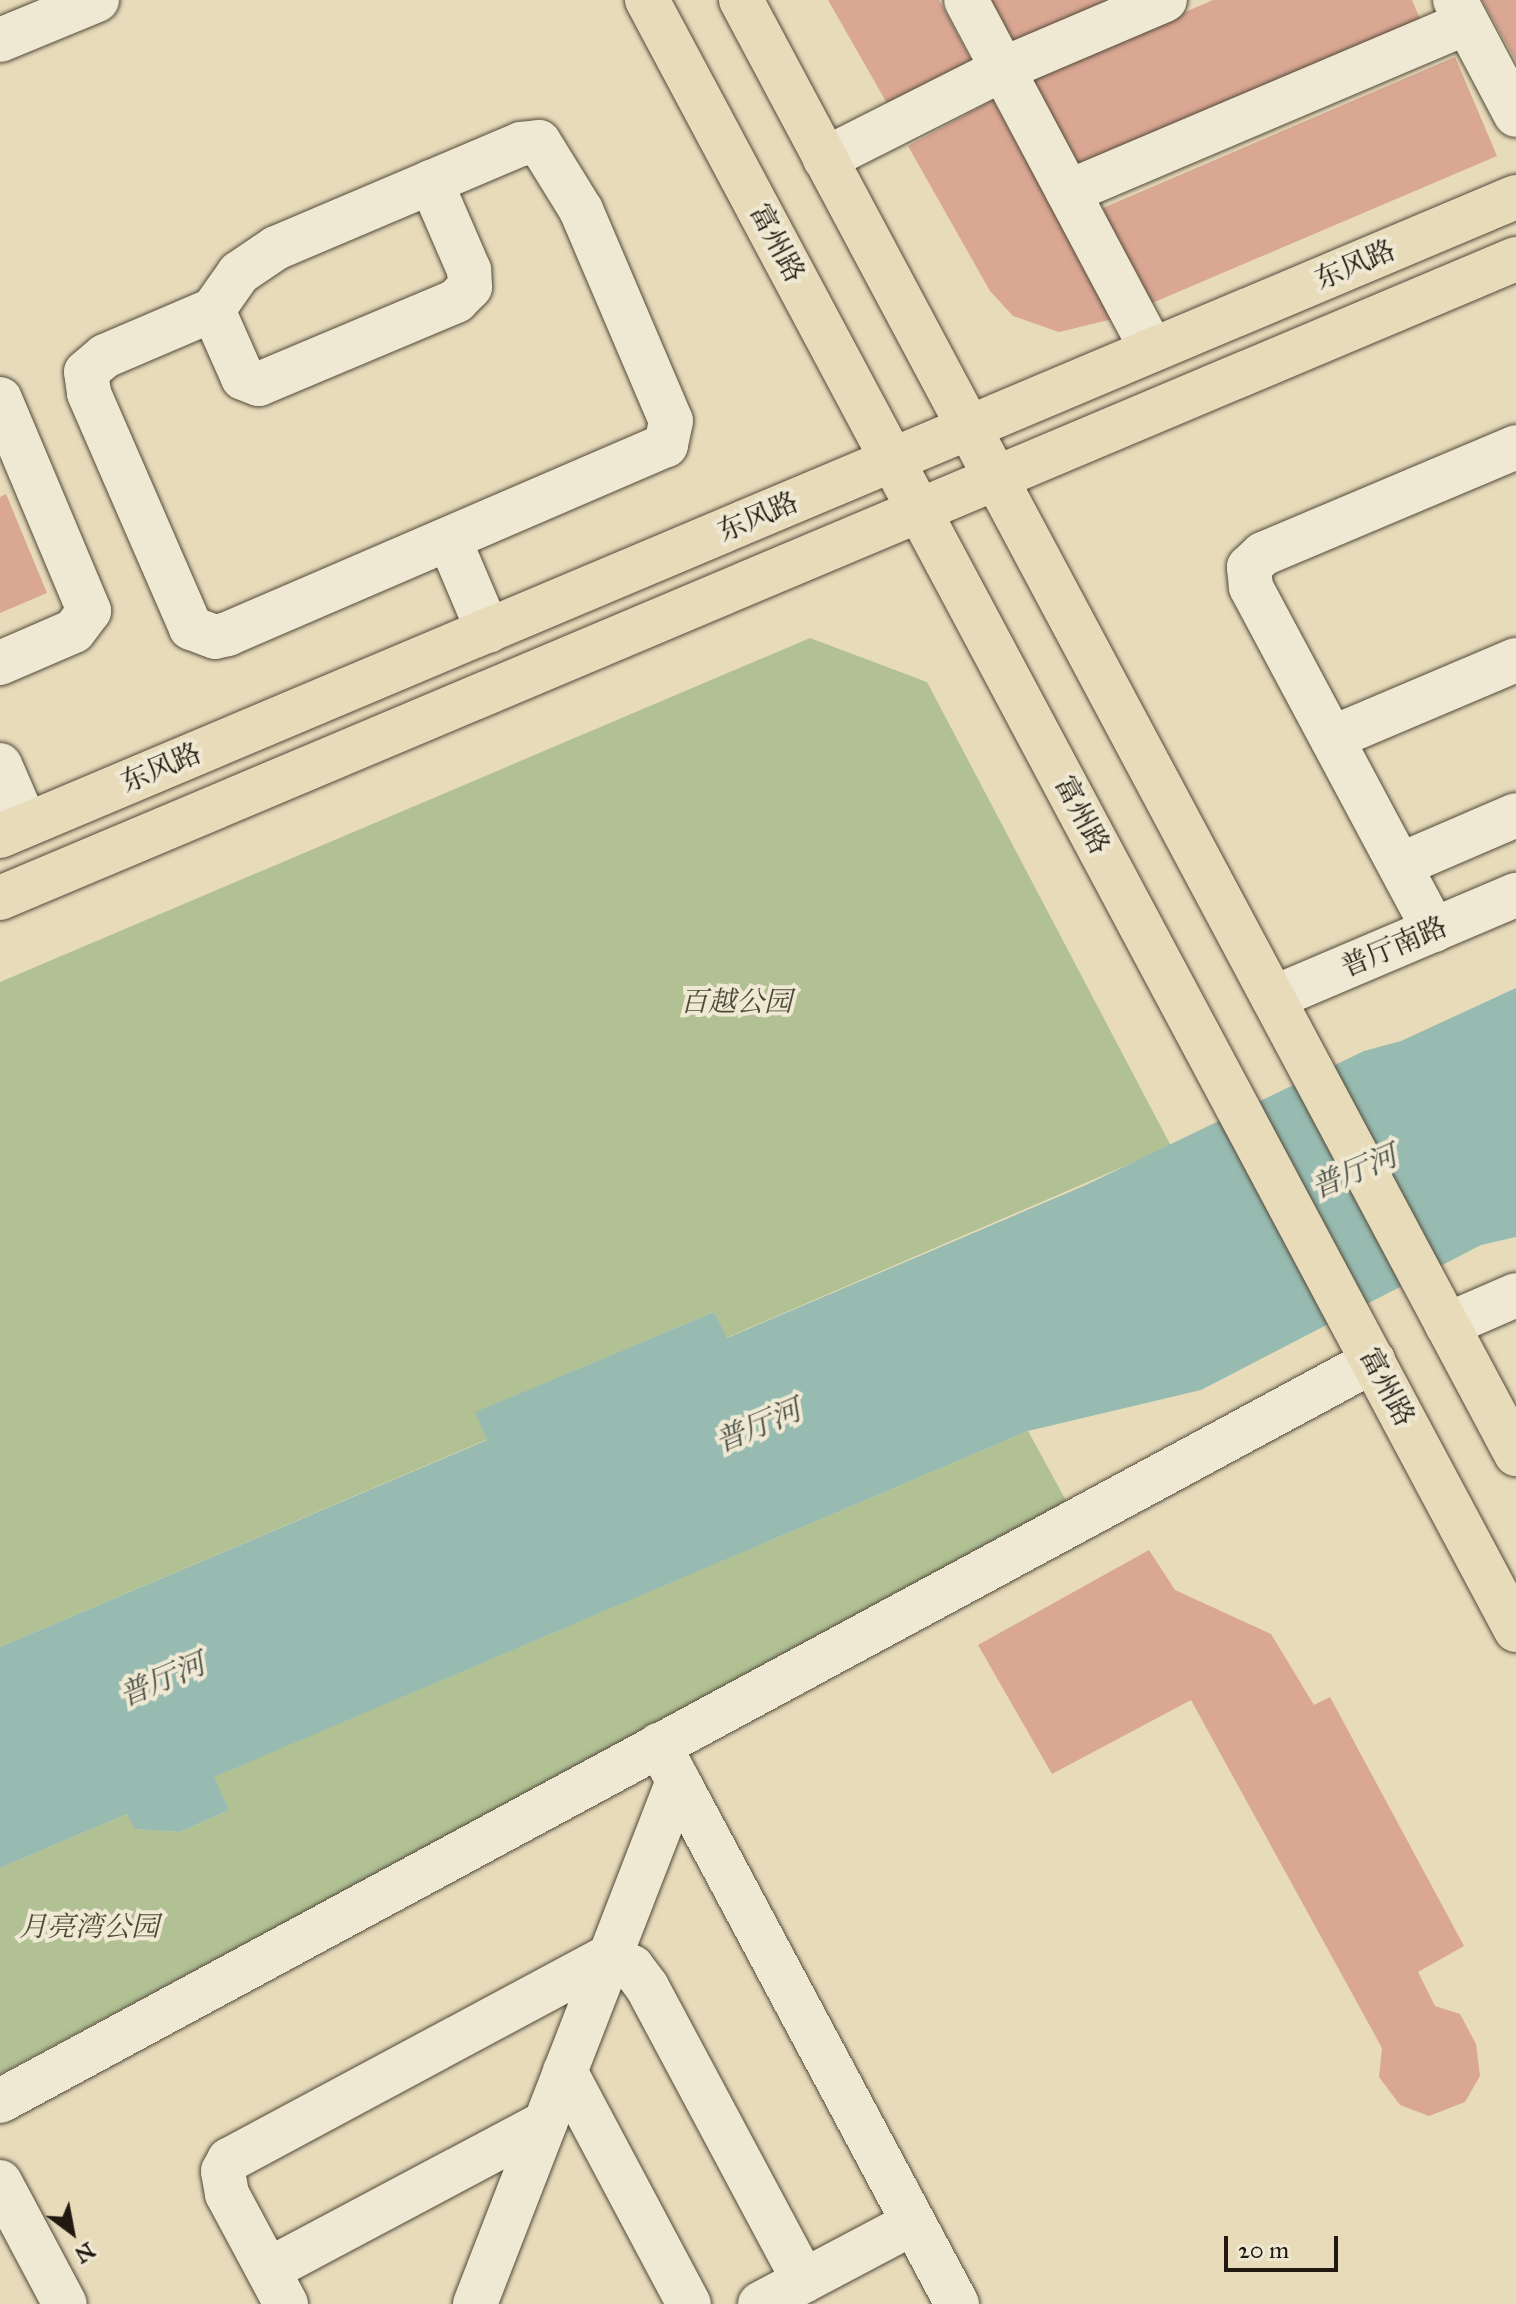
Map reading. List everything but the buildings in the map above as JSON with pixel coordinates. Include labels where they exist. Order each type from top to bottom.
[{"type":"main road","name":"富州路","points":[[647,0],[1516,1630]]},
{"type":"main road","points":[[741,0],[1516,1454]]},
{"type":"main road","name":"东风路","points":[[13,831],[1516,197]]},
{"type":"main road","name":"东风路","points":[[0,898],[1516,259]]},
{"type":"street","points":[[0,40],[97,0]]},
{"type":"street","points":[[966,0],[1152,350]]},
{"type":"street","points":[[825,159],[1003,69],[1165,0]]},
{"type":"street","points":[[1068,192],[1461,12],[1516,115]]},
{"type":"street","points":[[521,144],[546,148],[581,210],[672,428],[659,450],[215,637],[191,628],[89,393],[86,372],[105,356],[213,310],[257,260],[521,144]]},
{"type":"street","points":[[213,310],[243,378],[259,384],[456,301],[470,287],[469,270],[431,182]]},
{"type":"street","points":[[0,399],[10,451],[89,611],[74,631],[0,663]]},
{"type":"street","points":[[1434,930],[1251,587],[1249,567],[1263,554],[1516,447]]},
{"type":"street","points":[[449,539],[488,631]]},
{"type":"street","points":[[1332,738],[1516,660]]},
{"type":"street","points":[[0,765],[13,831]]},
{"type":"street","points":[[1400,865],[1516,815]]},
{"type":"street","name":"普厅南路","points":[[1273,998],[1516,895]]},
{"type":"street","points":[[1447,1325],[1516,1295]]},
{"type":"street","points":[[0,2101],[669,1763],[1373,1361]]},
{"type":"street","points":[[475,2304],[610,1956],[669,1763]]},
{"type":"street","points":[[669,1763],[957,2304]]},
{"type":"street","points":[[610,1956],[632,1967],[647,1987],[804,2281]]},
{"type":"street","points":[[545,2123],[277,2287],[223,2183],[229,2160],[610,1956]]},
{"type":"street","points":[[565,2071],[689,2304]]},
{"type":"street","points":[[0,2182],[65,2304]]},
{"type":"street","points":[[760,2304],[913,2223]]},
{"type":"green space","name":"百越公园","points":[[810,638],[927,682],[1171,1146],[726,1338],[714,1312],[476,1412],[488,1439],[0,1647],[0,982]]},
{"type":"green space","name":"月亮湾公园","points":[[1028,1431],[1069,1506],[0,2074],[0,1868],[127,1814],[136,1829],[180,1832],[229,1810],[213,1777]]},
{"type":"water","name":"普厅河","points":[[1516,988],[1516,1237],[1481,1245],[1201,1390],[1028,1431],[214,1777],[229,1810],[180,1832],[135,1829],[127,1814],[0,1868],[0,1647],[487,1440],[475,1412],[714,1312],[727,1338],[1086,1185],[1364,1051],[1401,1041]]}]
